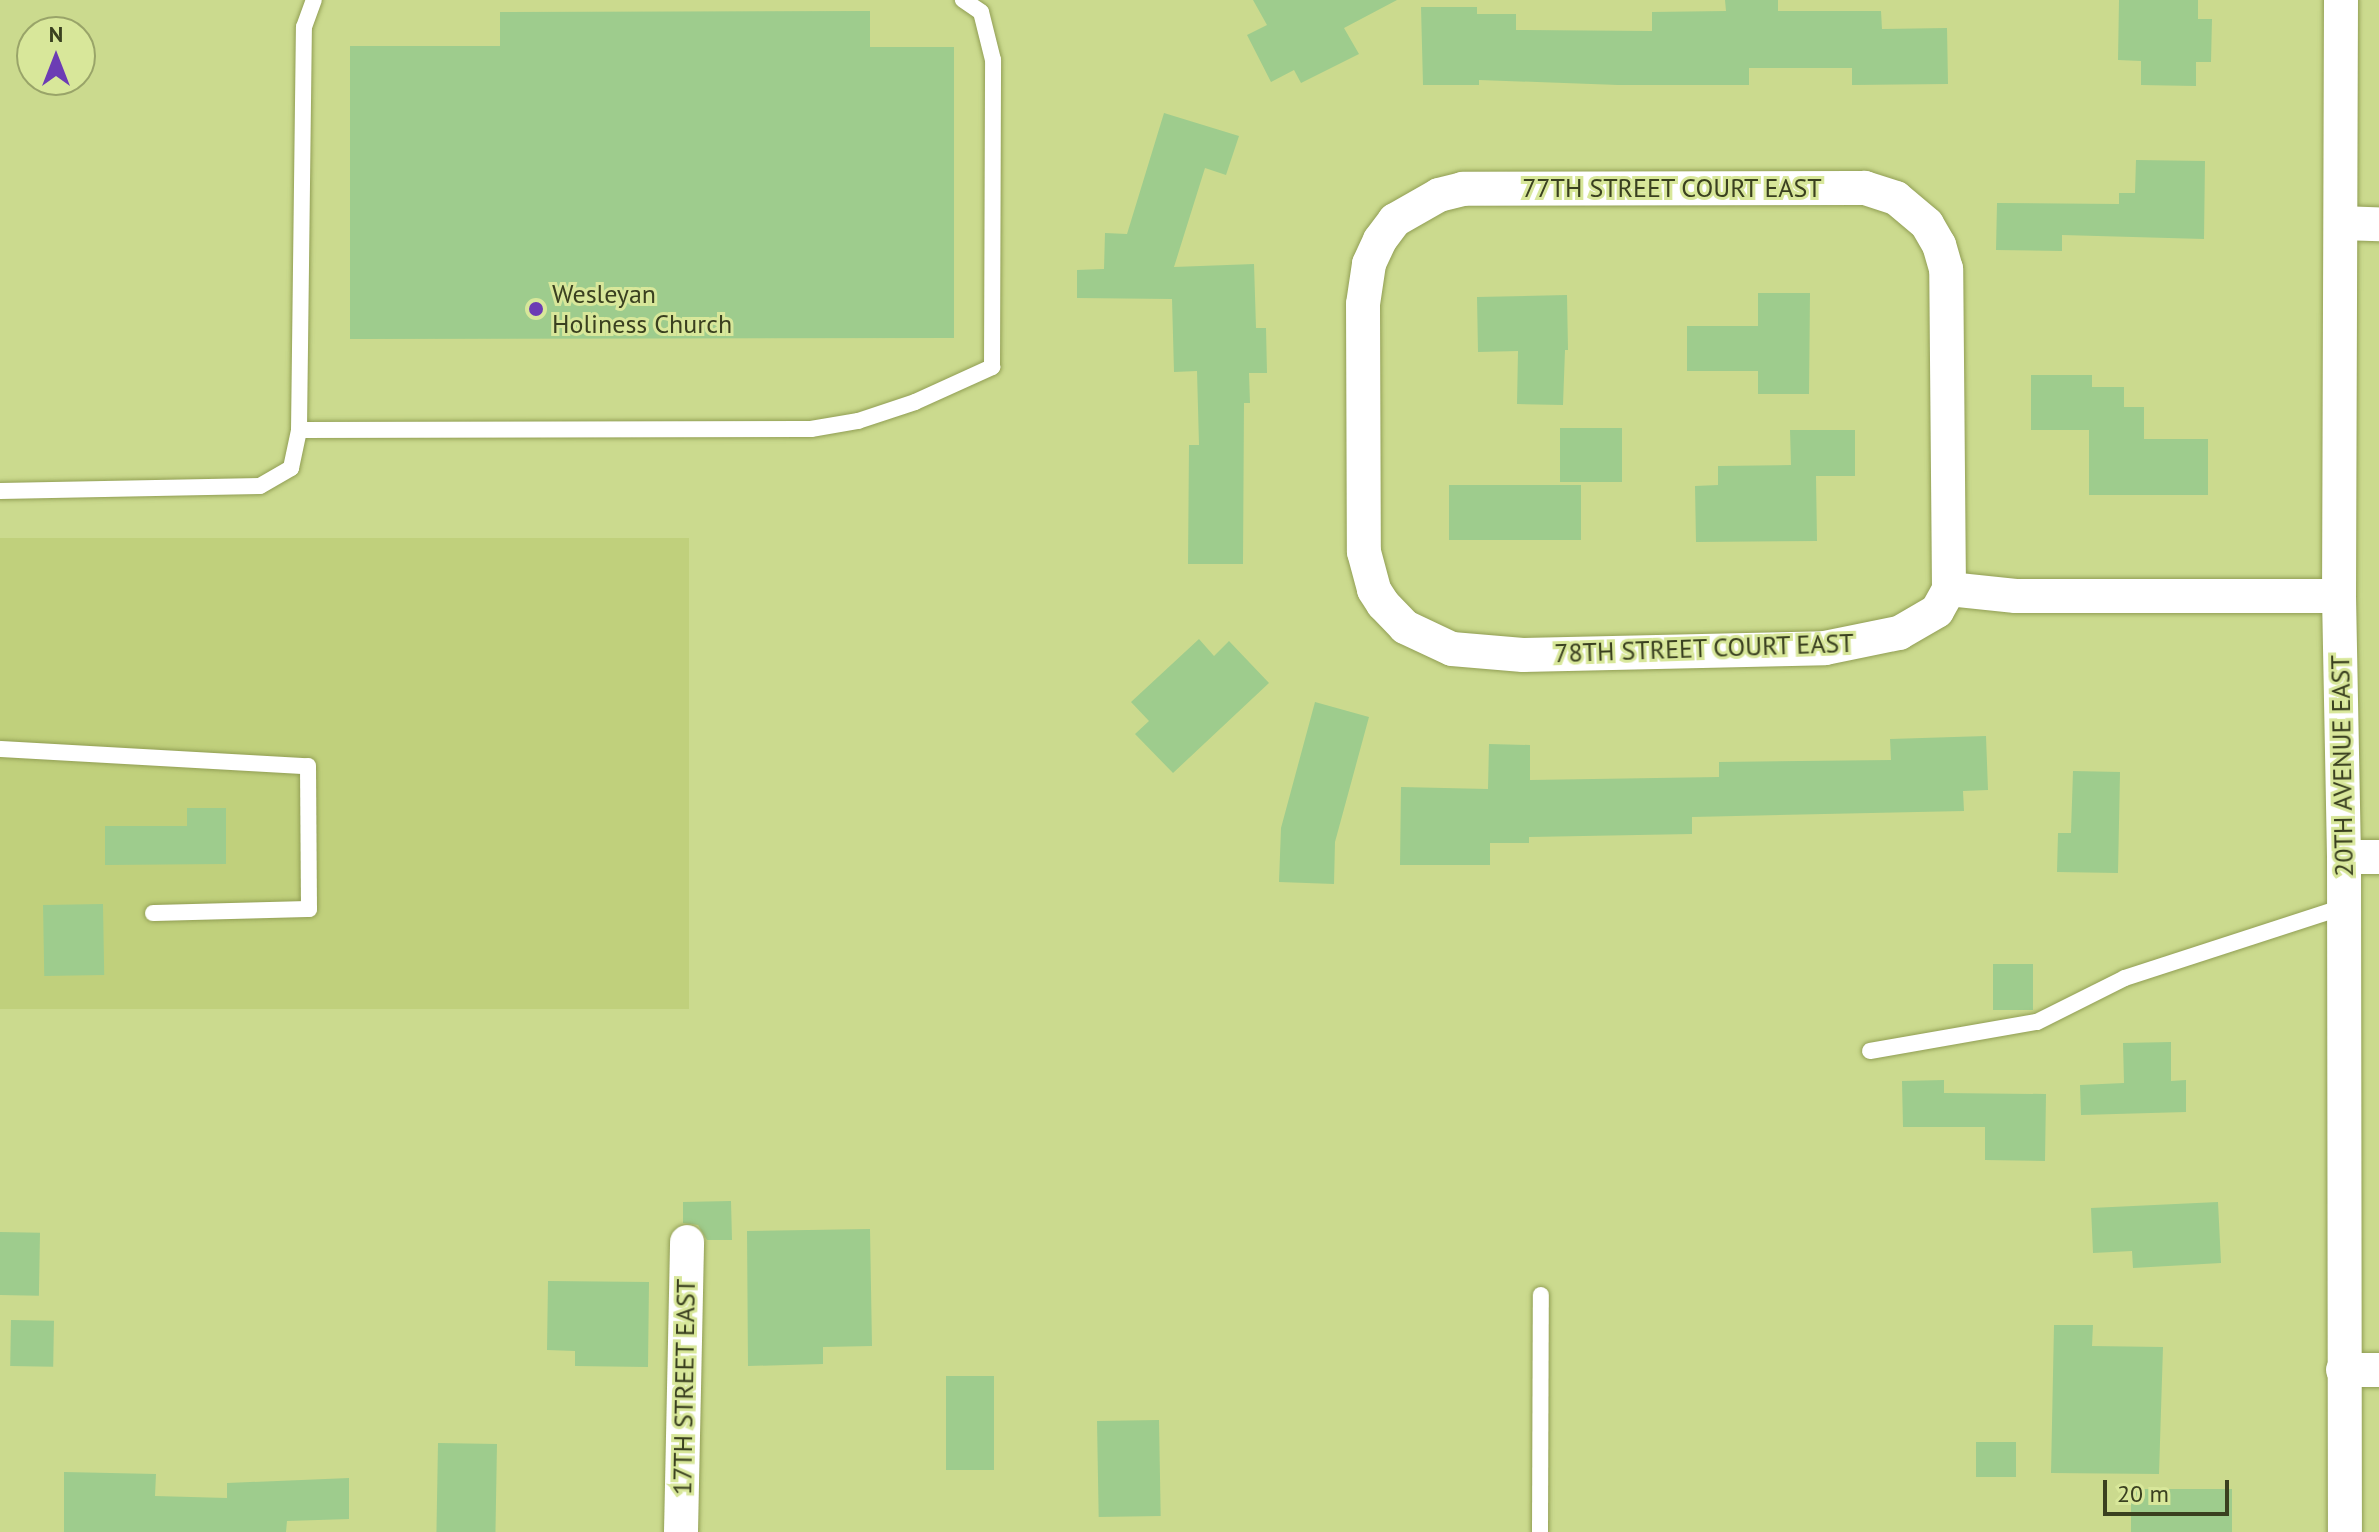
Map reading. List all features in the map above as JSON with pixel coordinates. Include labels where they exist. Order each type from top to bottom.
[{"type":"street","name":"20TH AVENUE EAST","points":[[2341,0],[2339,596],[2344,857],[2345,1532]]},
{"type":"street","name":"77TH STREET COURT EAST","points":[[1436,642],[1405,627],[1383,604],[1374,590],[1364,552],[1363,304],[1369,264],[1380,240],[1395,220],[1439,195],[1463,189],[1865,188],[1896,198],[1927,224],[1939,245],[1946,269],[1949,589]]},
{"type":"street","points":[[2342,223],[2379,224]]},
{"type":"street","points":[[1949,589],[2016,596],[2339,596]]},
{"type":"street","name":"78TH STREET COURT EAST","points":[[1436,642],[1475,654],[1523,655],[1825,648],[1899,633],[1937,611],[1949,589]]},
{"type":"street","points":[[2344,857],[2379,857]]},
{"type":"street","name":"17TH STREET EAST","points":[[681,1532],[687,1242]]},
{"type":"street","points":[[2343,1370],[2379,1370]]},
{"type":"lane","points":[[0,491],[260,486],[291,468],[299,430],[304,27],[314,0]]},
{"type":"lane","points":[[299,430],[811,429],[858,421],[915,402],[992,367],[993,60],[981,12],[963,0]]},
{"type":"lane","points":[[0,749],[308,766],[309,909],[153,913]]},
{"type":"lane","points":[[1870,1051],[2037,1022],[2125,978],[2344,907]]},
{"type":"lane","points":[[1540,1532],[1541,1295]]},
{"type":"shaded area","points":[[0,538],[689,538],[689,1009],[0,1009]]},
{"type":"building","points":[[1253,0],[1397,0],[1344,28],[1359,54],[1301,83],[1294,70],[1271,82],[1247,35],[1267,25]]},
{"type":"building","points":[[1725,0],[1778,0],[1778,11],[1881,11],[1882,29],[1947,28],[1948,84],[1852,85],[1852,68],[1749,68],[1749,85],[1618,85],[1479,80],[1479,85],[1423,85],[1421,7],[1477,7],[1477,14],[1516,14],[1516,30],[1652,31],[1652,12],[1726,11]]},
{"type":"building","points":[[2119,0],[2198,0],[2198,19],[2212,19],[2211,62],[2196,62],[2196,86],[2141,85],[2141,61],[2118,60]]},
{"type":"building","points":[[870,11],[870,47],[954,47],[954,338],[350,339],[350,46],[500,46],[500,12]]},
{"type":"building","points":[[1164,113],[1239,136],[1226,175],[1205,168],[1174,267],[1254,264],[1256,328],[1266,328],[1267,373],[1249,373],[1250,403],[1244,403],[1243,564],[1188,564],[1189,445],[1199,445],[1197,371],[1174,372],[1172,299],[1077,298],[1077,270],[1104,269],[1105,233],[1127,234]]},
{"type":"building","points":[[2136,160],[2205,161],[2204,239],[2062,235],[2062,251],[1996,250],[1997,203],[2119,204],[2119,193],[2135,193]]},
{"type":"building","points":[[1758,293],[1810,293],[1809,394],[1758,394],[1758,371],[1687,371],[1687,326],[1758,326]]},
{"type":"building","points":[[1567,295],[1568,350],[1565,350],[1563,405],[1517,404],[1518,351],[1478,352],[1477,297]]},
{"type":"building","points":[[2031,375],[2092,375],[2092,387],[2124,387],[2124,407],[2144,407],[2144,439],[2208,439],[2208,495],[2089,495],[2089,430],[2031,430]]},
{"type":"building","points":[[1560,428],[1622,428],[1622,482],[1560,482]]},
{"type":"building","points":[[1790,430],[1855,430],[1855,476],[1816,476],[1817,541],[1696,542],[1695,486],[1718,485],[1718,466],[1791,465]]},
{"type":"building","points":[[1449,485],[1581,485],[1581,540],[1449,540]]},
{"type":"building","points":[[1199,639],[1214,656],[1229,641],[1269,683],[1173,773],[1135,734],[1149,721],[1131,702]]},
{"type":"building","points":[[1315,702],[1369,717],[1335,842],[1334,884],[1279,882],[1281,828]]},
{"type":"building","points":[[1986,736],[1988,790],[1963,791],[1964,811],[1692,817],[1692,834],[1529,837],[1529,843],[1490,843],[1490,865],[1400,865],[1401,787],[1488,789],[1489,744],[1530,745],[1530,780],[1719,777],[1719,762],[1891,760],[1890,739]]},
{"type":"building","points":[[2073,771],[2120,772],[2118,873],[2057,872],[2058,833],[2071,833]]},
{"type":"building","points":[[187,808],[226,808],[226,864],[105,865],[105,826],[187,826]]},
{"type":"building","points":[[103,904],[104,975],[44,976],[43,905]]},
{"type":"building","points":[[1993,964],[2033,964],[2033,1010],[1993,1010]]},
{"type":"building","points":[[2171,1042],[2171,1081],[2186,1080],[2186,1112],[2081,1115],[2080,1085],[2124,1083],[2123,1043]]},
{"type":"building","points":[[1944,1080],[1944,1093],[2046,1094],[2045,1161],[1985,1160],[1985,1127],[1903,1127],[1902,1081]]},
{"type":"building","points":[[731,1201],[732,1240],[707,1240],[698,1225],[683,1223],[683,1202]]},
{"type":"building","points":[[2218,1202],[2221,1263],[2133,1268],[2132,1251],[2093,1253],[2091,1208]]},
{"type":"building","points":[[870,1229],[872,1346],[823,1347],[823,1364],[748,1366],[747,1231]]},
{"type":"building","points":[[0,1232],[40,1233],[39,1296],[0,1295]]},
{"type":"building","points":[[548,1281],[649,1282],[648,1367],[575,1366],[575,1351],[547,1350]]},
{"type":"building","points":[[11,1320],[54,1321],[53,1367],[10,1366]]},
{"type":"building","points":[[2054,1325],[2093,1325],[2092,1346],[2163,1347],[2159,1474],[2051,1473]]},
{"type":"building","points":[[946,1376],[994,1376],[994,1470],[946,1470]]},
{"type":"building","points":[[1159,1420],[1161,1516],[1099,1517],[1097,1421]]},
{"type":"building","points":[[1976,1442],[2016,1442],[2016,1477],[1976,1477]]},
{"type":"building","points":[[438,1443],[497,1444],[495,1532],[436,1532]]},
{"type":"building","points":[[64,1472],[156,1474],[155,1496],[227,1498],[227,1483],[349,1478],[349,1519],[287,1521],[286,1532],[64,1532]]},
{"type":"building","points":[[2131,1489],[2232,1489],[2232,1532],[2131,1532]]},
{"type":"place","name":"Wesleyan Holiness Church","points":[[536,309]]}]
